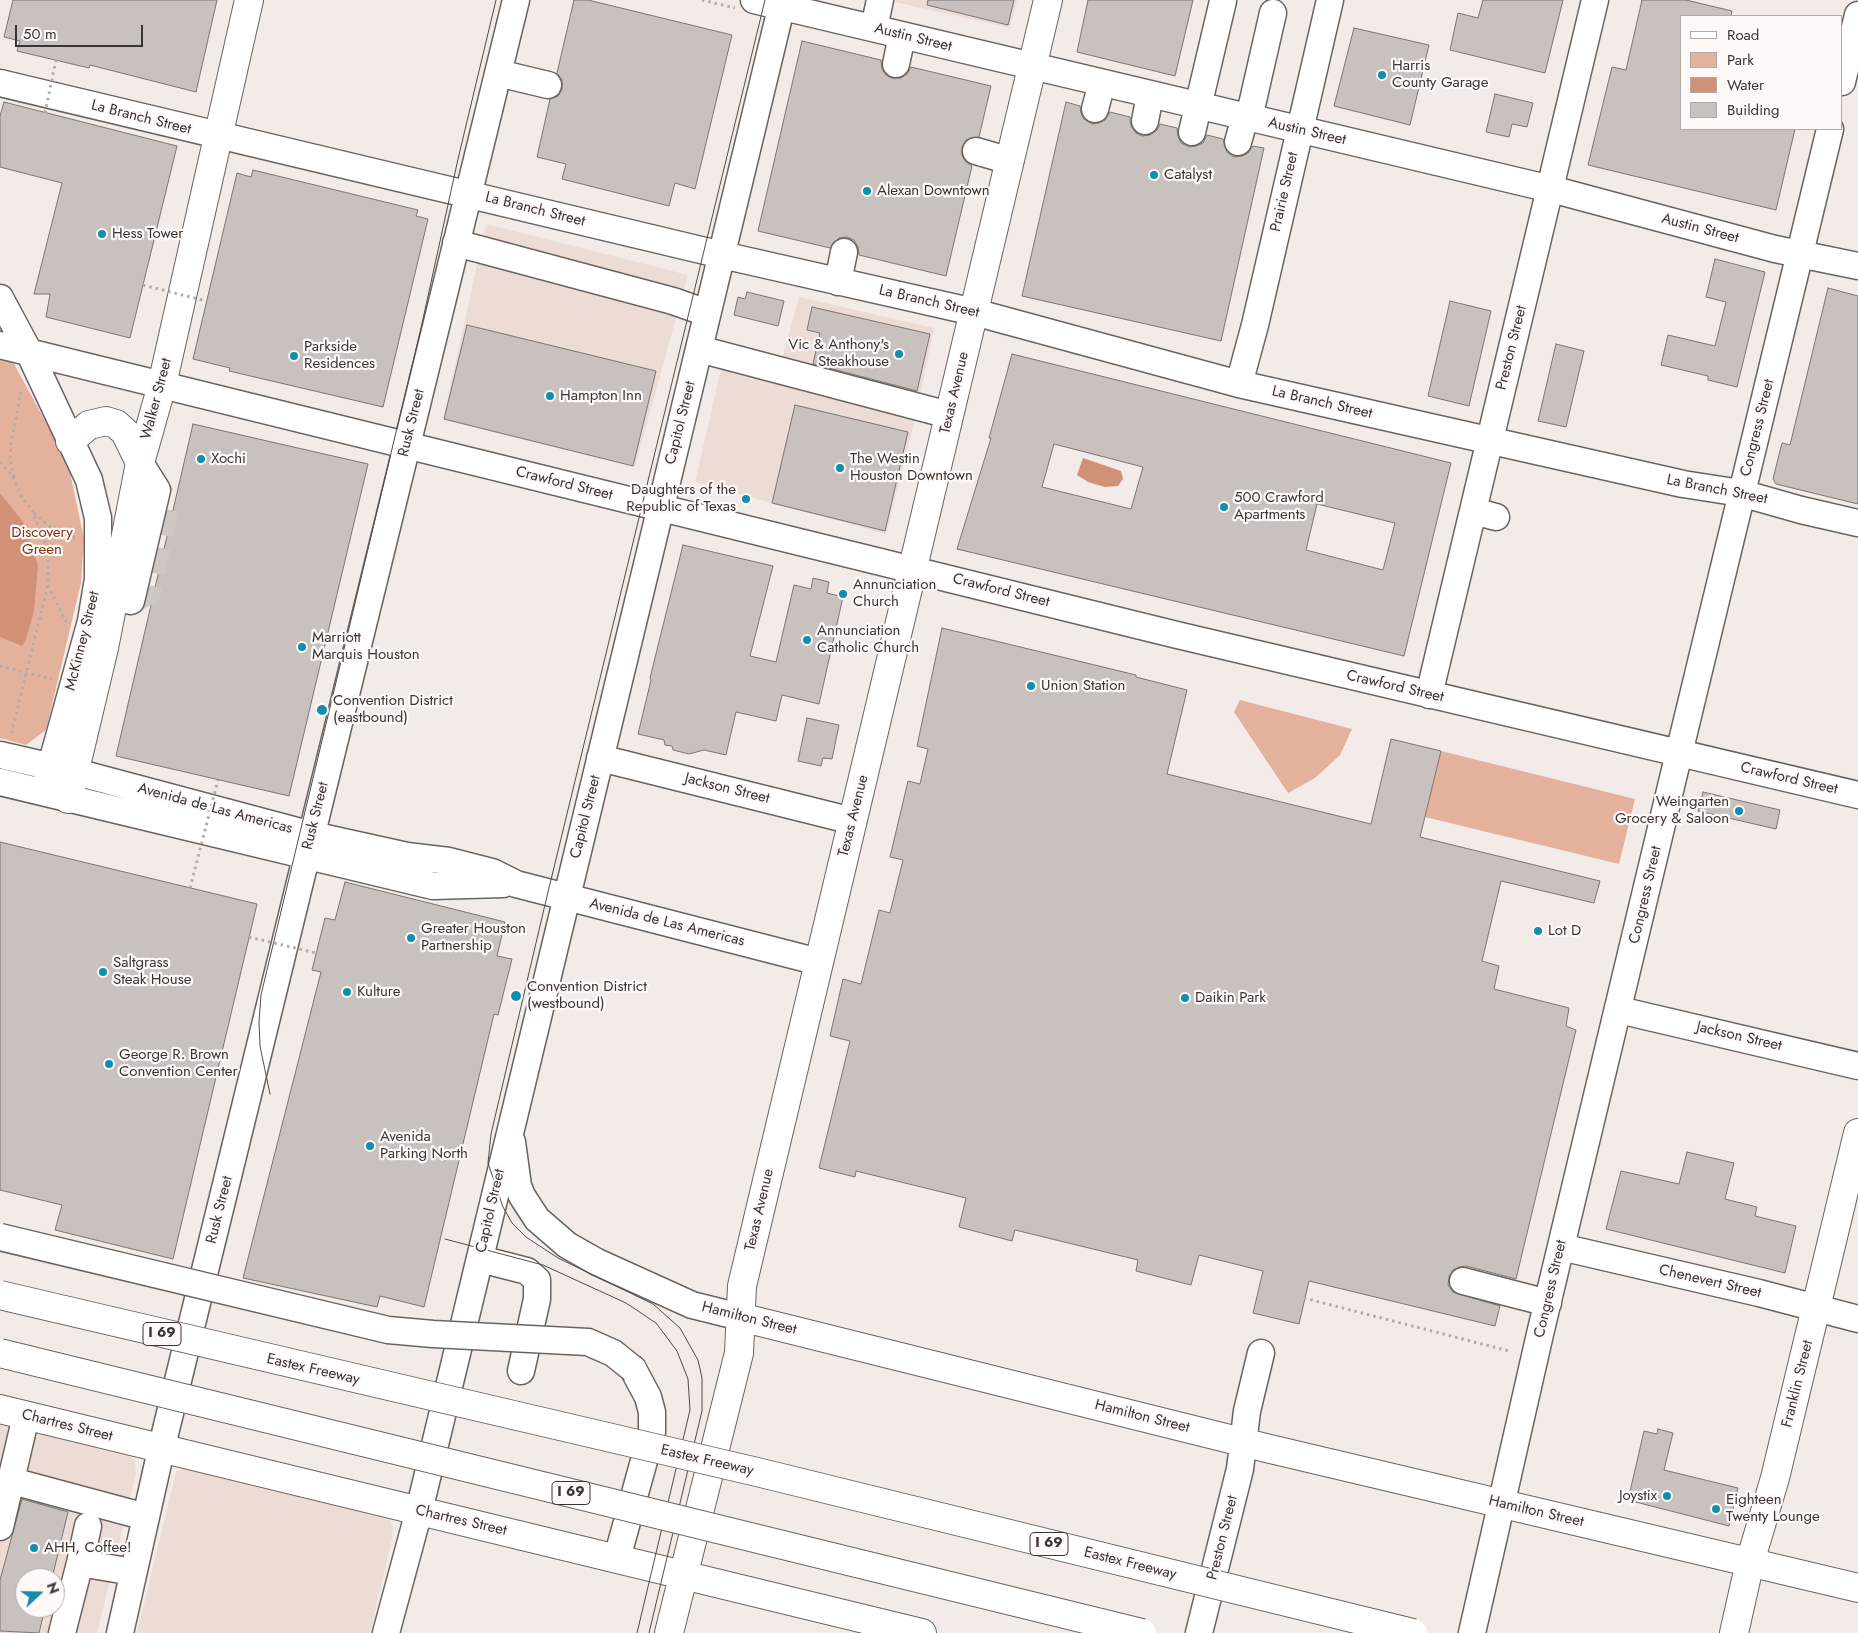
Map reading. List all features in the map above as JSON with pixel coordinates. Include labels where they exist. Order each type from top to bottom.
[{"type":"main road","name":"Walker Street","points":[[56,795],[105,596],[162,384],[249,0]]},
{"type":"main road","name":"Texas Avenue","points":[[669,1633],[739,1353],[742,1286],[1048,0]]},
{"type":"main road","points":[[70,440],[89,425],[106,421],[116,424],[125,432],[140,463]]},
{"type":"main road","name":"Franklin Street","points":[[1734,1633],[1750,1562],[1774,1478],[1858,1133]]},
{"type":"main road","name":"Eastex Freeway","points":[[0,1295],[757,1472],[1413,1633]]},
{"type":"main road","name":"Hamilton Street","points":[[740,1317],[1243,1442],[1858,1588]]},
{"type":"main road","name":"I 69","points":[[0,1354],[1142,1633]]},
{"type":"main road","name":"Chartres Street","points":[[13,1412],[161,1450],[684,1574],[922,1633]]},
{"type":"street","name":"Rusk Street","points":[[120,1633],[161,1450],[516,0]]},
{"type":"street","points":[[874,28],[880,0]]},
{"type":"street","name":"Prairie Street","points":[[1239,384],[1255,325],[1330,0]]},
{"type":"street","name":"Preston Street","points":[[1429,696],[1484,514],[1489,442],[1595,0]]},
{"type":"street","points":[[1850,0],[1858,2]]},
{"type":"street","points":[[1192,132],[1223,1]]},
{"type":"street","name":"Austin Street","points":[[745,4],[782,3],[902,36],[1551,189],[1800,255],[1858,266]]},
{"type":"street","name":"Capitol Street","points":[[386,1633],[419,1511],[782,3]]},
{"type":"street","points":[[1238,142],[1247,118],[1273,13]]},
{"type":"street","points":[[1843,78],[1858,15]]},
{"type":"street","points":[[896,64],[902,36]]},
{"type":"street","points":[[498,73],[548,85]]},
{"type":"street","name":"La Branch Street","points":[[0,83],[218,137],[468,193],[722,255],[974,312],[1239,384],[1489,442],[1683,484],[1741,493],[1801,510],[1858,523]]},
{"type":"street","points":[[1094,109],[1102,83]]},
{"type":"street","points":[[1145,121],[1150,95]]},
{"type":"street","name":"Congress Street","points":[[1472,1633],[1561,1247],[1830,130]]},
{"type":"street","points":[[976,151],[1010,161]]},
{"type":"street","points":[[456,243],[673,301],[708,313]]},
{"type":"street","points":[[838,282],[844,252]]},
{"type":"street","name":"McKinney Street","points":[[0,298],[29,352],[89,480],[98,518],[98,579],[105,596]]},
{"type":"street","name":"Crawford Street","points":[[0,345],[407,444],[660,509],[1429,696],[1858,796]]},
{"type":"street","points":[[699,350],[949,415]]},
{"type":"street","name":"Avenida de Las Americas","points":[[6,745],[62,769],[309,845]]},
{"type":"street","name":"Jackson Street","points":[[600,758],[853,821]]},
{"type":"street","name":"Avenida de Las Americas","points":[[0,782],[56,795],[309,845],[449,862],[492,872],[516,884],[819,962]]},
{"type":"street","name":"Jackson Street","points":[[1619,1010],[1858,1066]]},
{"type":"street","name":"Hamilton Street","points":[[510,1131],[518,1186],[522,1196],[537,1219],[567,1246],[597,1262],[692,1305],[740,1317]]},
{"type":"street","points":[[0,1237],[388,1330],[588,1342],[613,1353],[633,1369],[648,1396],[652,1412],[652,1432],[617,1558]]},
{"type":"street","name":"Chenevert Street","points":[[1561,1247],[1858,1319]]},
{"type":"street","points":[[480,1259],[527,1271],[537,1280],[537,1299],[520,1371]]},
{"type":"street","points":[[1463,1281],[1548,1303]]},
{"type":"street","name":"Preston Street","points":[[1199,1633],[1240,1469],[1247,1411],[1260,1353]]},
{"type":"street","points":[[0,1527],[12,1481],[13,1412]]},
{"type":"street","points":[[12,1481],[146,1517]]},
{"type":"street","points":[[62,1633],[88,1526]]},
{"type":"street","points":[[80,1563],[134,1572]]},
{"type":"path","points":[[702,0],[745,4]]},
{"type":"path","points":[[45,113],[56,60]]},
{"type":"path","points":[[143,284],[206,301]]},
{"type":"path","points":[[21,392],[11,444],[10,461],[14,479],[22,497],[32,510],[51,528],[76,538]]},
{"type":"path","points":[[0,462],[14,479]]},
{"type":"path","points":[[6,745],[27,673],[48,585],[46,552],[32,510]]},
{"type":"path","points":[[48,585],[66,622]]},
{"type":"path","points":[[0,666],[52,679]]},
{"type":"path","points":[[190,888],[218,780]]},
{"type":"path","points":[[249,938],[316,953]]},
{"type":"path","points":[[1304,1298],[1509,1351]]},
{"type":"shaded area","points":[[886,0],[1017,0],[1010,28]]},
{"type":"shaded area","points":[[486,224],[688,275],[635,466],[443,420]]},
{"type":"shaded area","points":[[799,297],[934,328],[919,399],[780,366]]},
{"type":"shaded area","points":[[722,365],[916,415],[886,534],[695,482]]},
{"type":"shaded area","points":[[0,1424],[130,1456],[135,1460],[136,1473],[97,1633],[0,1633]]},
{"type":"shaded area","points":[[188,1468],[389,1519],[393,1527],[392,1539],[370,1633],[137,1633],[175,1476],[177,1471]]},
{"type":"green space","name":"Discovery Green","points":[[0,338],[68,463],[84,539],[81,583],[46,730],[26,745],[0,738]]},
{"type":"green space","points":[[1240,700],[1352,729],[1340,755],[1315,778],[1288,793],[1234,712]]},
{"type":"green space","points":[[1441,751],[1635,799],[1619,864],[1425,817]]},
{"type":"water","points":[[1083,458],[1121,471],[1123,479],[1118,486],[1105,487],[1088,482],[1077,475]]},
{"type":"water","points":[[0,493],[23,522],[38,565],[34,611],[26,639],[22,646],[0,637]]},
{"type":"building","points":[[13,0],[217,0],[196,92],[90,65],[89,68],[17,51],[20,41],[4,37]]},
{"type":"building","points":[[574,0],[588,0],[732,35],[695,189],[675,183],[669,206],[562,179],[566,164],[537,157],[550,99],[558,96],[562,89],[562,80],[557,73]]},
{"type":"building","points":[[928,0],[1014,0],[1008,25],[927,5]]},
{"type":"building","points":[[1088,0],[1193,0],[1175,76],[1077,52]]},
{"type":"building","points":[[1483,0],[1563,0],[1545,73],[1450,50],[1458,13],[1478,18]]},
{"type":"building","points":[[1642,0],[1686,0],[1732,11],[1731,15],[1680,15],[1680,130],[1795,130],[1776,210],[1588,165],[1612,67],[1626,70]]},
{"type":"building","name":"Harris County Garage","points":[[1354,28],[1429,45],[1410,125],[1334,106]]},
{"type":"building","name":"Alexan Downtown","points":[[802,41],[881,60],[882,69],[886,75],[892,78],[901,78],[907,74],[911,67],[991,86],[979,137],[966,140],[962,147],[962,155],[965,161],[972,166],[946,276],[859,255],[858,247],[854,240],[847,237],[839,238],[830,248],[758,231]]},
{"type":"building","points":[[1495,94],[1533,103],[1527,127],[1512,124],[1509,137],[1486,132]]},
{"type":"building","name":"Hess Tower","points":[[4,102],[177,146],[130,338],[46,317],[50,294],[34,294],[62,183],[0,167],[0,116]]},
{"type":"building","points":[[1066,102],[1080,106],[1084,119],[1092,124],[1105,120],[1110,112],[1130,117],[1131,126],[1136,133],[1142,136],[1150,135],[1157,130],[1160,124],[1177,128],[1181,143],[1189,147],[1203,143],[1207,135],[1223,139],[1227,152],[1234,157],[1248,153],[1253,146],[1264,148],[1221,341],[1022,296]]},
{"type":"building","points":[[253,170],[418,210],[416,216],[428,219],[383,407],[229,371],[230,368],[193,359],[237,173],[251,177]]},
{"type":"building","points":[[1715,259],[1765,272],[1737,387],[1708,380],[1708,376],[1661,365],[1668,335],[1715,346],[1726,302],[1706,297]]},
{"type":"building","points":[[1828,288],[1858,296],[1858,504],[1776,484],[1773,479],[1782,443],[1790,445]]},
{"type":"building","points":[[747,292],[784,301],[778,326],[734,315],[738,297],[745,299]]},
{"type":"building","points":[[1450,301],[1491,311],[1469,406],[1428,396]]},
{"type":"building","points":[[812,307],[930,334],[917,391],[813,364],[820,333],[807,330]]},
{"type":"building","name":"Hampton Inn","points":[[467,325],[656,371],[633,466],[444,419]]},
{"type":"building","points":[[1556,344],[1584,351],[1566,427],[1538,421]]},
{"type":"building","name":"500 Crawford Apartments","points":[[1012,354],[1451,463],[1404,656],[957,549],[991,438],[989,438]],"holes":[[[1054,444],[1143,467],[1131,509],[1042,487]],[[1317,504],[1395,523],[1383,570],[1306,550]]]},
{"type":"building","name":"The Westin Houston Downtown","points":[[795,405],[908,432],[885,531],[772,503]]},
{"type":"building","points":[[193,424],[368,464],[289,796],[116,756]]},
{"type":"building","points":[[683,545],[773,566],[750,656],[776,662],[794,585],[811,589],[813,578],[829,582],[827,593],[843,597],[819,704],[782,695],[776,721],[736,712],[726,755],[704,750],[689,754],[673,750],[672,746],[665,745],[664,740],[638,734]]},
{"type":"building","name":"Daikin Park","points":[[942,628],[1136,675],[1136,677],[1187,690],[1167,774],[1371,824],[1391,739],[1441,751],[1420,837],[1600,881],[1594,903],[1501,881],[1482,961],[1499,966],[1494,989],[1569,1008],[1566,1026],[1576,1030],[1516,1279],[1466,1266],[1453,1270],[1449,1277],[1448,1285],[1453,1292],[1500,1306],[1495,1326],[1309,1281],[1299,1324],[1253,1313],[1263,1271],[1199,1255],[1191,1285],[1136,1271],[1138,1260],[1015,1230],[1012,1241],[959,1227],[966,1198],[856,1171],[855,1177],[819,1168],[850,1041],[830,1036],[843,979],[861,984],[879,910],[890,913],[903,860],[890,857],[908,781],[920,784],[928,749],[917,746]]},
{"type":"building","points":[[807,718],[839,725],[832,759],[823,758],[821,766],[798,761]]},
{"type":"building","name":"Weingarten Grocery & Saloon","points":[[1703,792],[1780,810],[1776,829],[1698,811]]},
{"type":"building","name":"George R. Brown Convention Center","points":[[0,842],[257,904],[173,1259],[55,1230],[62,1205],[0,1190]]},
{"type":"building","name":"Avenida Parking North","points":[[345,882],[505,922],[497,956],[512,959],[498,1015],[494,1014],[424,1307],[380,1296],[377,1307],[243,1278],[321,972],[312,970],[325,918],[335,920]]},
{"type":"building","points":[[1687,1152],[1734,1163],[1725,1199],[1757,1207],[1755,1216],[1796,1226],[1785,1273],[1606,1229],[1621,1171],[1679,1184]]},
{"type":"building","points":[[1658,1429],[1673,1433],[1664,1470],[1738,1488],[1729,1526],[1628,1500],[1644,1431],[1657,1434]]},
{"type":"building","points":[[22,1499],[68,1512],[54,1568],[15,1568],[15,1618],[43,1618],[39,1633],[0,1631],[0,1580]]},
{"type":"tunnel","points":[[131,601],[148,592],[167,502],[162,496]]},
{"type":"tram line","points":[[270,1094],[260,1046],[261,995],[421,328],[458,159],[496,0]]},
{"type":"tram line","points":[[649,1633],[702,1411],[702,1378],[698,1360],[680,1328],[653,1304],[558,1258],[526,1237],[512,1223],[503,1207],[488,1163],[491,1134],[548,892],[765,0]]},
{"type":"tram line","points":[[445,1239],[543,1265],[626,1303],[656,1323],[677,1351],[688,1379],[690,1410],[637,1633]]},
{"type":"place","name":"Harris County Garage","points":[[1382,75]]},
{"type":"place","name":"Catalyst","points":[[1154,175]]},
{"type":"place","name":"Alexan Downtown","points":[[867,191]]},
{"type":"place","name":"Hess Tower","points":[[102,234]]},
{"type":"place","name":"Vic & Anthony's Steakhouse","points":[[899,354]]},
{"type":"place","name":"Parkside Residences","points":[[294,356]]},
{"type":"place","name":"Hampton Inn","points":[[550,396]]},
{"type":"place","name":"Xochi","points":[[201,459]]},
{"type":"place","name":"The Westin Houston Downtown","points":[[840,468]]},
{"type":"place","name":"Daughters of the Republic of Texas","points":[[746,499]]},
{"type":"place","name":"500 Crawford Apartments","points":[[1224,507]]},
{"type":"place","name":"Annunciation Church","points":[[843,594]]},
{"type":"place","name":"Annunciation Catholic Church","points":[[807,640]]},
{"type":"place","name":"Marriott Marquis Houston","points":[[302,647]]},
{"type":"place","name":"Union Station","points":[[1031,686]]},
{"type":"place","name":"Convention District (eastbound)","points":[[322,710]]},
{"type":"place","name":"Weingarten Grocery & Saloon","points":[[1739,811]]},
{"type":"place","name":"Lot D","points":[[1538,931]]},
{"type":"place","name":"Greater Houston Partnership","points":[[411,938]]},
{"type":"place","name":"Saltgrass Steak House","points":[[103,972]]},
{"type":"place","name":"Kulture","points":[[347,992]]},
{"type":"place","name":"Convention District (westbound)","points":[[516,996]]},
{"type":"place","name":"Daikin Park","points":[[1185,998]]},
{"type":"place","name":"George R. Brown Convention Center","points":[[109,1064]]},
{"type":"place","name":"Avenida Parking North","points":[[370,1146]]},
{"type":"place","name":"Joystix","points":[[1667,1496]]},
{"type":"place","name":"Eighteen Twenty Lounge","points":[[1716,1509]]},
{"type":"place","name":"AHH, Coffee!","points":[[34,1548]]}]
